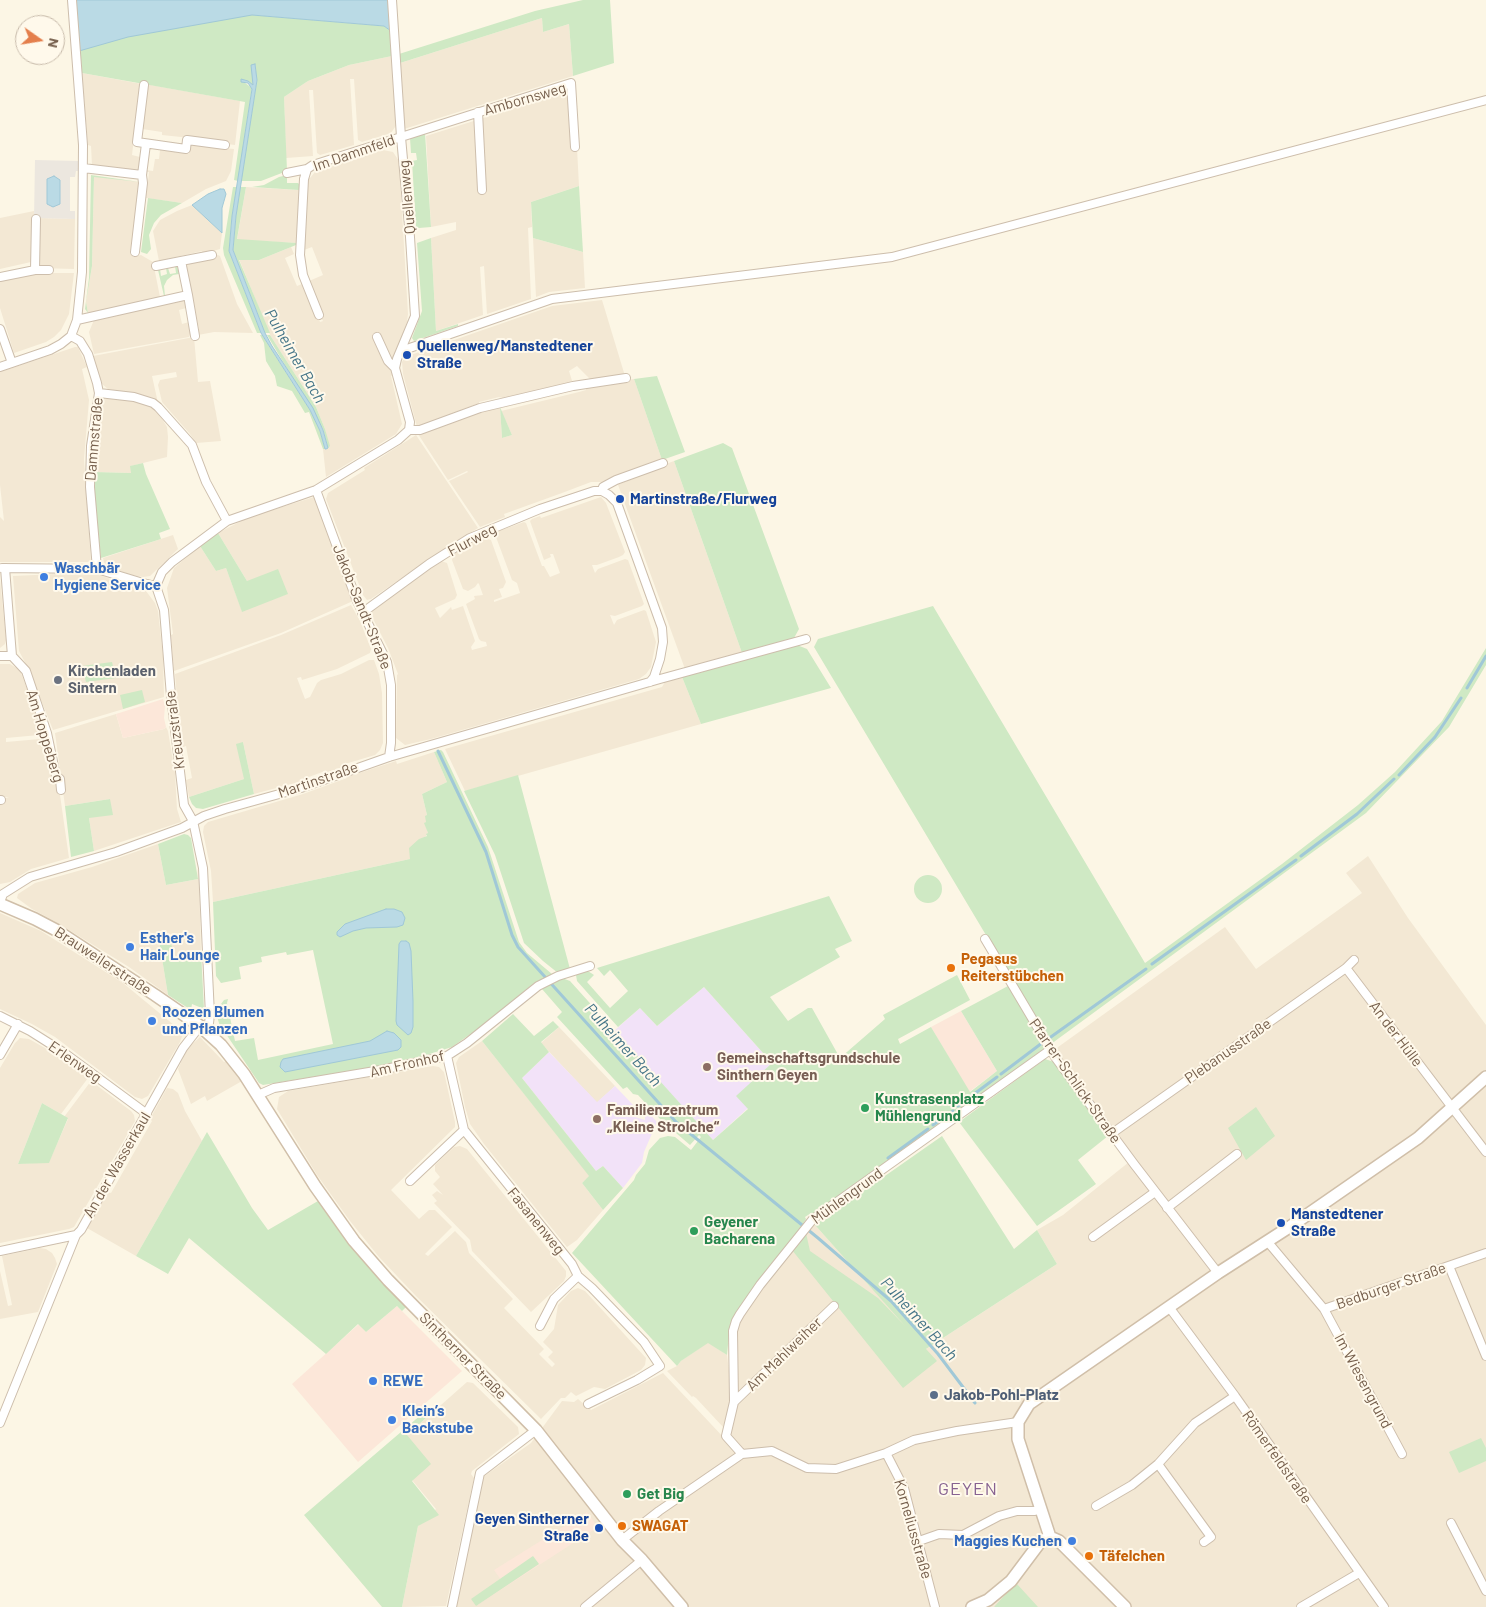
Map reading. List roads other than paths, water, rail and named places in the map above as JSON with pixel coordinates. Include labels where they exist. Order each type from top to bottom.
[{"type":"street","points":[[0,367],[50,350],[70,336],[77,320],[82,272],[84,168],[72,0]]},
{"type":"street","name":"Quellenweg","points":[[392,0],[414,316],[395,368]]},
{"type":"street","name":"Ambornsweg","points":[[401,136],[571,83],[575,147]]},
{"type":"street","points":[[144,85],[137,142],[186,149],[187,140],[225,145]]},
{"type":"street","points":[[401,351],[552,298],[892,258],[1486,100]]},
{"type":"street","name":"Ambornsweg","points":[[478,112],[482,190]]},
{"type":"street","name":"Im Dammfeld","points":[[287,173],[307,169],[329,159],[401,136]]},
{"type":"street","points":[[134,252],[146,144]]},
{"type":"street","points":[[84,168],[142,175]]},
{"type":"street","name":"Im Dammfeld","points":[[307,169],[304,179],[300,266],[319,316]]},
{"type":"street","points":[[35,270],[36,219]]},
{"type":"street","points":[[156,266],[212,254]]},
{"type":"street","points":[[181,261],[195,336]]},
{"type":"street","points":[[0,277],[35,270],[49,270]]},
{"type":"street","points":[[77,320],[188,295]]},
{"type":"street","points":[[0,328],[12,363]]},
{"type":"street","name":"Dammstraße","points":[[70,336],[80,341],[88,354],[98,383],[99,393],[91,446],[90,487],[97,569]]},
{"type":"street","points":[[0,656],[12,656],[3,568],[97,569],[156,586],[162,572],[172,562],[227,521],[316,490],[398,440],[409,430],[410,422],[395,368],[388,361],[377,337]]},
{"type":"street","points":[[409,430],[420,430],[480,408],[574,386],[626,378]]},
{"type":"street","points":[[99,393],[139,398],[158,407],[192,445],[206,482],[227,521]]},
{"type":"street","name":"Flurweg","points":[[362,613],[422,569],[470,538],[540,509],[598,491],[616,480],[663,463]]},
{"type":"street","name":"Jakob-Sandt-Straße","points":[[316,490],[362,613],[385,656],[390,674],[389,757]]},
{"type":"street","points":[[598,491],[609,495],[617,503],[662,628],[664,642],[654,676],[650,682]]},
{"type":"street","name":"Kreuzstraße","points":[[156,586],[164,610],[171,696],[184,805],[193,821],[200,852],[204,887],[210,1015],[209,1024],[202,1028]]},
{"type":"street","name":"Martinstraße","points":[[0,903],[3,894],[30,877],[116,852],[182,828],[193,821],[225,809],[300,788],[389,757],[660,678],[806,639]]},
{"type":"street","name":"Am Hoppeberg","points":[[12,656],[26,671],[47,733],[56,776],[60,779],[61,790]]},
{"type":"street","name":"Brauweilerstraße","points":[[0,903],[56,930],[202,1028],[229,1054],[258,1095]]},
{"type":"street","name":"Pfarrer-Schlick-Straße","points":[[985,939],[1050,1050],[1111,1134],[1218,1273]]},
{"type":"street","points":[[1346,968],[1354,960]]},
{"type":"street","name":"Am Fronhof","points":[[258,1095],[274,1088],[381,1070],[447,1056],[468,1043],[538,986],[555,977],[590,966]]},
{"type":"street","name":"An der Hülle","points":[[1346,968],[1486,1152]]},
{"type":"street","name":"Plebanusstraße","points":[[1111,1134],[1346,968]]},
{"type":"street","name":"Erlenweg","points":[[0,1016],[18,1024],[63,1052],[146,1114]]},
{"type":"street","points":[[0,1054],[18,1024]]},
{"type":"street","name":"An der Wasserkaul","points":[[0,1423],[76,1235],[81,1230],[183,1048],[202,1028]]},
{"type":"street","name":"Mühlengrund","points":[[742,1454],[726,1436],[734,1402],[733,1331],[736,1321],[760,1285],[809,1222],[1050,1050]]},
{"type":"street","name":"Fasanenweg","points":[[447,1056],[464,1130],[572,1264],[578,1276],[644,1342],[660,1366],[638,1380],[588,1404]]},
{"type":"street","points":[[1050,1537],[1018,1439],[1018,1422],[1028,1404],[1418,1138],[1486,1077]]},
{"type":"street","name":"Sintherner Straße","points":[[258,1095],[316,1186],[354,1241],[388,1280],[536,1430],[622,1540],[642,1560],[682,1607]]},
{"type":"street","points":[[410,1181],[464,1130]]},
{"type":"street","points":[[1167,1208],[1237,1154]]},
{"type":"street","points":[[1093,1237],[1155,1192]]},
{"type":"street","points":[[0,1251],[76,1235]]},
{"type":"street","name":"Bedburger Straße","points":[[1267,1241],[1324,1309],[1486,1253]]},
{"type":"street","points":[[1449,1266],[1486,1356]]},
{"type":"street","points":[[540,1326],[554,1299],[578,1276]]},
{"type":"street","name":"Am Mahlweiher","points":[[734,1402],[834,1306]]},
{"type":"street","name":"Römerfeldstraße","points":[[1170,1307],[1384,1607]]},
{"type":"street","name":"Im Wiesengrund","points":[[1324,1309],[1402,1454]]},
{"type":"street","points":[[1096,1506],[1132,1485],[1158,1464],[1195,1422],[1235,1396]]},
{"type":"street","points":[[622,1540],[659,1511],[742,1454],[772,1451],[807,1468],[836,1469],[886,1454],[914,1440],[957,1431],[1018,1422]]},
{"type":"street","points":[[452,1607],[480,1473],[536,1430]]},
{"type":"street","name":"Korneliusstraße","points":[[886,1454],[904,1488],[935,1607]]},
{"type":"street","points":[[1158,1464],[1211,1537],[1204,1542]]},
{"type":"street","points":[[919,1541],[939,1534],[963,1535],[999,1516],[1017,1511],[1035,1511],[1041,1508]]},
{"type":"street","points":[[1451,1523],[1486,1591]]},
{"type":"street","points":[[973,1607],[988,1600],[1011,1581],[1041,1541],[1050,1537],[1059,1541],[1125,1607]]},
{"type":"street","points":[[585,1607],[642,1560]]},
{"type":"street","points":[[1306,1606],[1359,1573]]},
{"type":"water","points":[[76,0],[389,0],[391,31],[384,26],[252,15],[128,37],[79,51]]},
{"type":"water","points":[[255,64],[257,80],[236,216],[233,250],[265,333],[313,408],[323,430],[328,448],[326,449],[310,410],[261,333],[229,251],[232,216],[252,89],[248,83],[241,82],[241,79],[253,85],[251,65]]},
{"type":"water","points":[[54,176],[60,180],[60,204],[53,207],[47,204],[47,179]]},
{"type":"water","points":[[224,189],[226,194],[222,208],[222,233],[192,205],[208,194]]},
{"type":"water","points":[[386,909],[402,912],[405,918],[403,925],[397,927],[366,928],[340,937],[337,935],[337,932],[345,924]]},
{"type":"water","points":[[401,941],[409,943],[411,951],[413,1001],[413,1027],[408,1035],[397,1025],[396,1021],[399,944]]},
{"type":"water","points":[[387,1031],[394,1033],[401,1040],[401,1047],[398,1050],[285,1072],[280,1067],[283,1059],[370,1041]]},
{"type":"waterway","points":[[1467,688],[1486,656]]},
{"type":"waterway","points":[[1399,775],[1435,737],[1461,698]]},
{"type":"waterway","name":"Pulheimer Bach","points":[[438,751],[486,852],[512,935],[518,947],[676,1122],[818,1238],[891,1301],[938,1354],[975,1403]]},
{"type":"waterway","points":[[1301,856],[1357,814],[1394,779]]},
{"type":"waterway","points":[[1152,964],[1296,860]]},
{"type":"waterway","points":[[1048,1039],[1146,969]]},
{"type":"waterway","points":[[1001,1074],[1042,1043]]},
{"type":"waterway","points":[[958,1106],[997,1077]]},
{"type":"waterway","points":[[933,1125],[953,1111]]},
{"type":"waterway","points":[[888,1158],[928,1129]]},
{"type":"place","name":"Quellenweg/Manstedtener Straße","points":[[407,355]]},
{"type":"place","name":"Martinstraße/Flurweg","points":[[620,499]]},
{"type":"place","name":"Waschbär Hygiene Service","points":[[44,577]]},
{"type":"place","name":"Kirchenladen Sintern","points":[[58,680]]},
{"type":"place","name":"Esther's Hair Lounge","points":[[130,947]]},
{"type":"place","name":"Pegasus Reiterstübchen","points":[[951,968]]},
{"type":"place","name":"Roozen Blumen und Pflanzen","points":[[152,1021]]},
{"type":"place","name":"Gemeinschaftsgrundschule Sinthern Geyen","points":[[707,1067]]},
{"type":"place","name":"Kunstrasenplatz Mühlengrund","points":[[865,1108]]},
{"type":"place","name":"Familienzentrum „Kleine Strolche“","points":[[597,1119]]},
{"type":"place","name":"Manstedtener Straße","points":[[1281,1223]]},
{"type":"place","name":"Geyener Bacharena","points":[[694,1231]]},
{"type":"place","name":"REWE","points":[[373,1381]]},
{"type":"place","name":"Jakob-Pohl-Platz","points":[[934,1395]]},
{"type":"place","name":"Klein’s Backstube","points":[[392,1420]]},
{"type":"place","name":"Get Big","points":[[627,1494]]},
{"type":"place","name":"SWAGAT","points":[[622,1526]]},
{"type":"place","name":"Geyen Sintherner Straße","points":[[599,1528]]},
{"type":"place","name":"Maggies Kuchen","points":[[1072,1541]]},
{"type":"place","name":"Täfelchen","points":[[1089,1556]]},
{"type":"district","name":"GEYEN","points":[[968,1489]]}]
